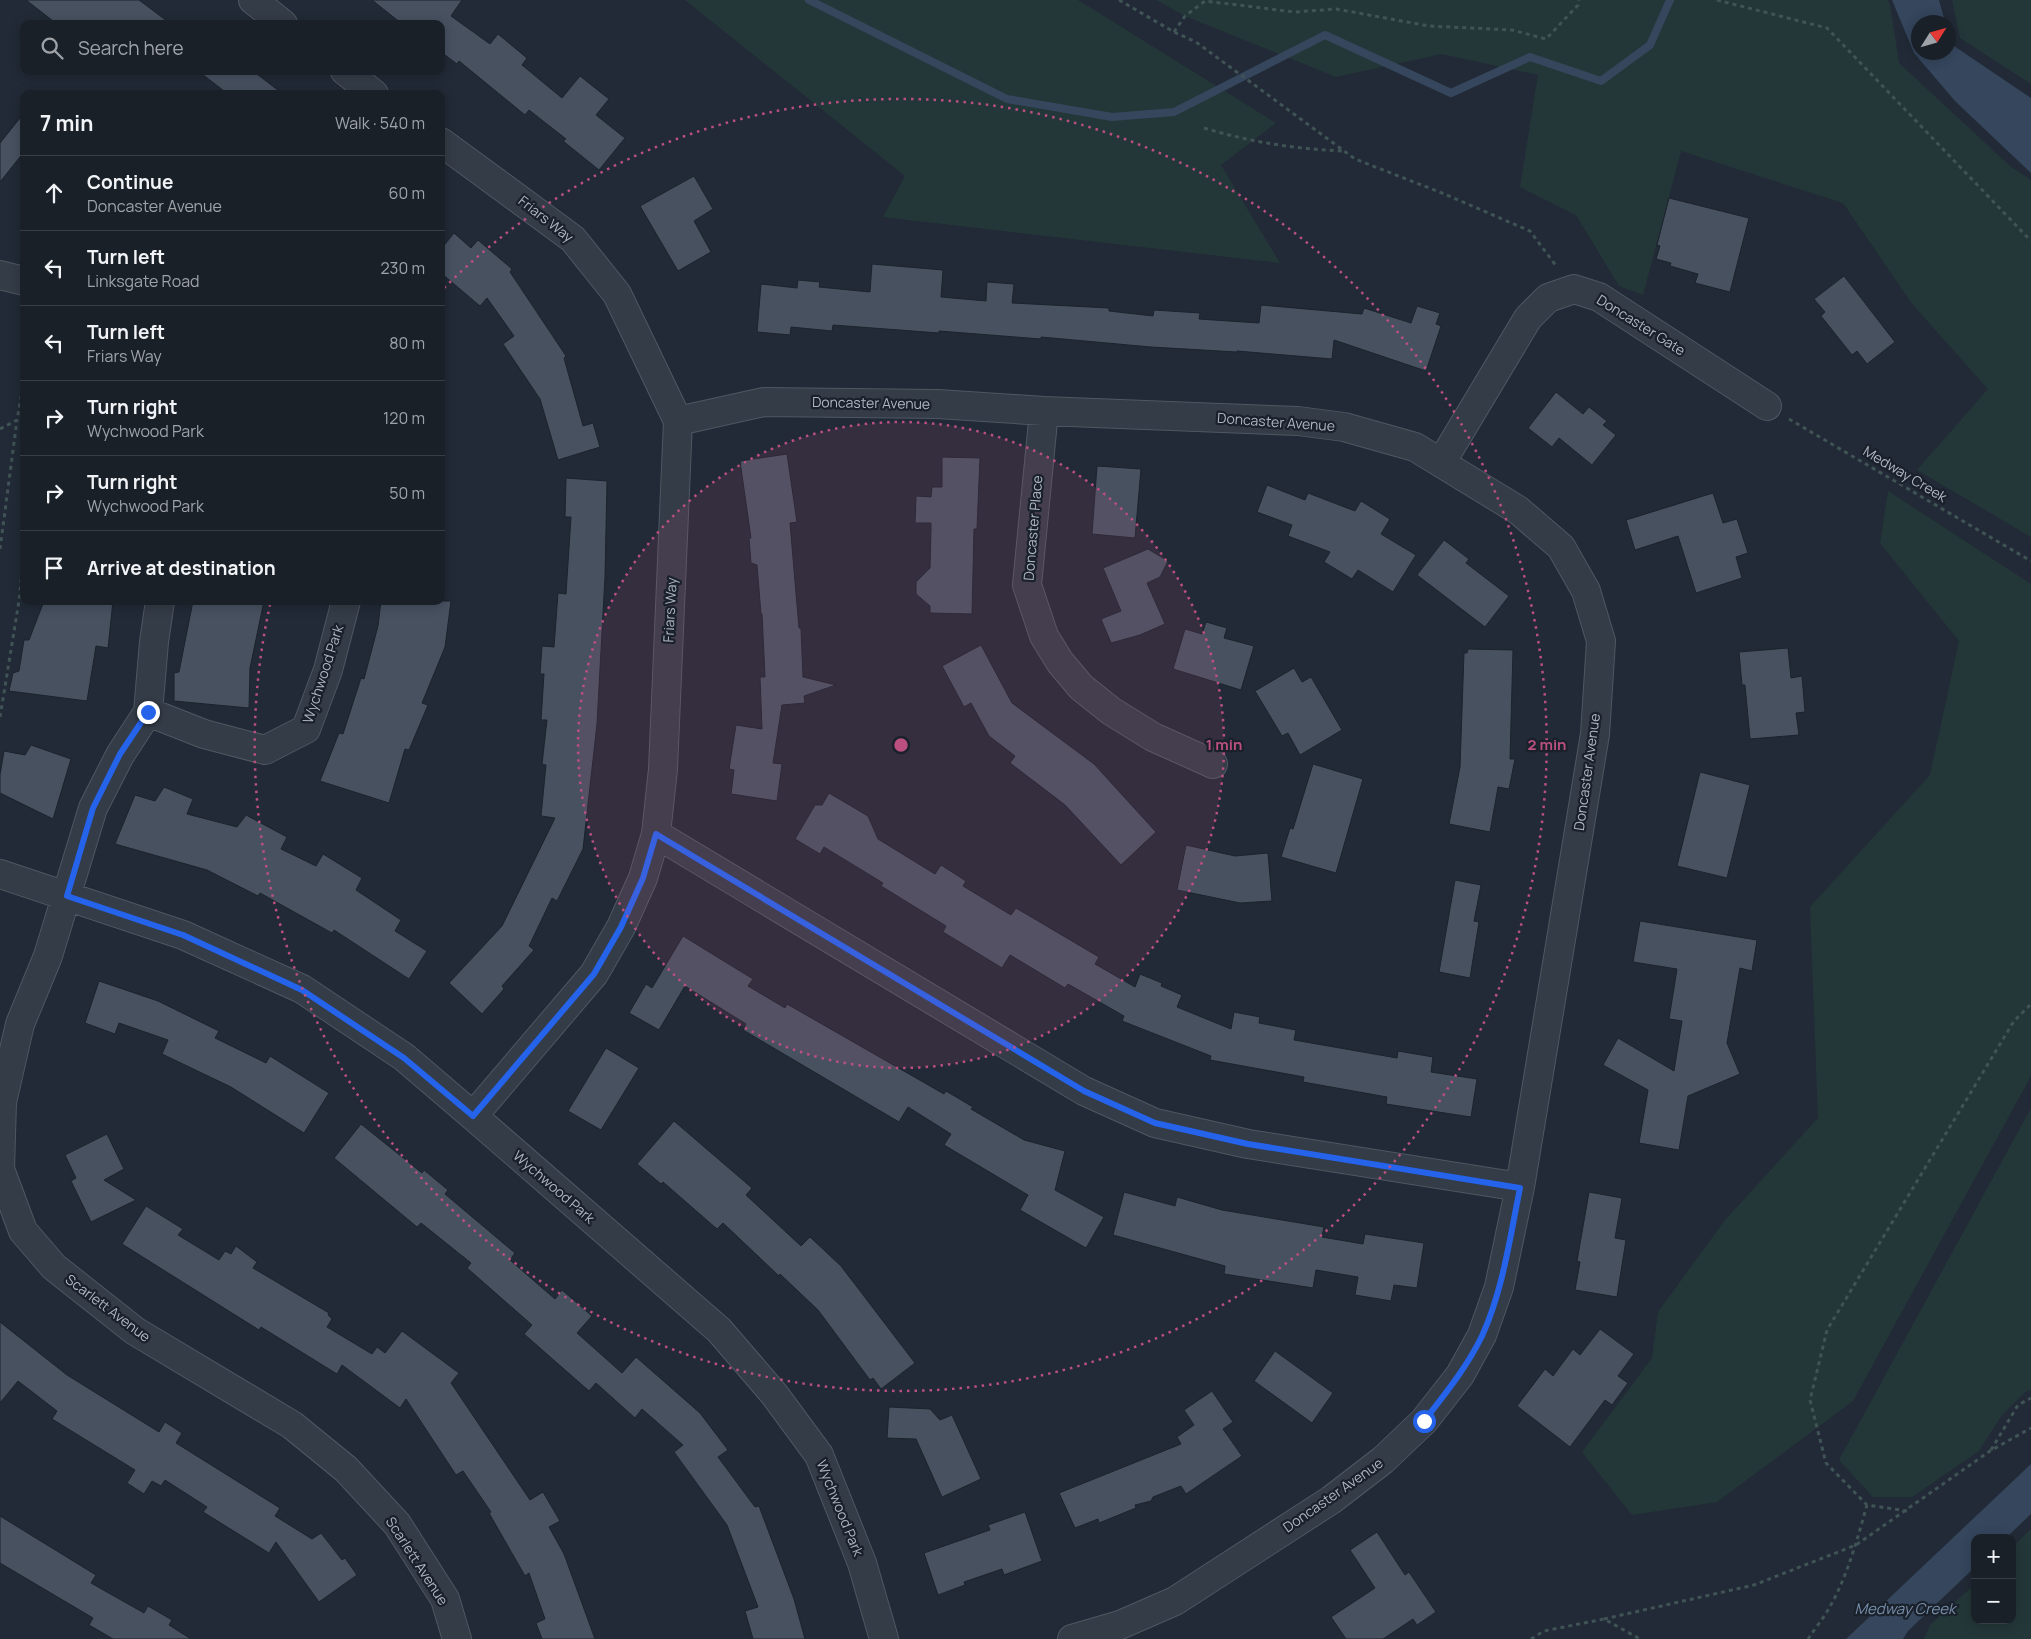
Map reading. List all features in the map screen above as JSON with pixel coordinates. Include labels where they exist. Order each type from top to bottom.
[{"type":"street","points":[[253,0],[278,20]]},
{"type":"street","points":[[349,75],[366,90]]},
{"type":"street","name":"Friars Way","points":[[445,145],[573,239],[617,294],[678,421],[663,769],[656,834],[643,878],[621,927],[594,974],[473,1116]]},
{"type":"street","points":[[0,274],[20,280]]},
{"type":"street","points":[[1441,462],[1528,318],[1548,298],[1574,289]]},
{"type":"street","name":"Doncaster Gate","points":[[1574,289],[1599,296],[1767,406]]},
{"type":"street","name":"Doncaster Avenue","points":[[678,421],[764,402],[938,404],[1298,421],[1335,426],[1415,447],[1518,510],[1562,547],[1586,591],[1601,641],[1594,734],[1520,1188],[1499,1287],[1482,1335],[1460,1375],[1424,1421],[1383,1460],[1331,1500],[1175,1601],[1120,1625],[1072,1639]]},
{"type":"street","name":"Doncaster Place","points":[[1044,410],[1027,585],[1044,636],[1060,662],[1081,687],[1111,711],[1153,737],[1213,764]]},
{"type":"street","points":[[67,896],[93,808],[120,754],[148,712],[159,605]]},
{"type":"street","name":"Wychwood Park","points":[[148,712],[204,734],[265,750],[306,729],[328,670],[345,605]]},
{"type":"street","points":[[656,834],[1084,1091],[1155,1123],[1248,1144],[1520,1188]]},
{"type":"street","name":"Wychwood Park","points":[[0,874],[183,935],[302,990],[404,1058],[473,1116],[718,1330],[774,1394],[819,1455],[862,1563],[884,1639]]},
{"type":"street","name":"Scarlett Avenue","points":[[67,896],[48,956],[20,1024],[2,1102],[0,1169],[24,1231],[54,1266],[135,1331],[292,1425],[346,1469],[397,1524],[445,1600],[457,1639]]},
{"type":"path","points":[[1119,0],[1174,32],[1196,42],[1355,160],[1442,193],[1530,231],[1574,289]]},
{"type":"path","points":[[1174,32],[1185,16],[1205,1],[1295,12],[1336,9],[1429,26],[1512,30],[1546,39],[1578,5],[1579,0]]},
{"type":"path","points":[[1717,0],[1826,28],[2031,240]]},
{"type":"path","points":[[1204,128],[1230,136],[1300,149],[1343,151]]},
{"type":"path","points":[[0,549],[20,403]]},
{"type":"path","name":"Medway Creek","points":[[1767,406],[2031,561]]},
{"type":"path","points":[[0,429],[17,420]]},
{"type":"path","points":[[0,717],[20,591]]},
{"type":"path","points":[[1907,1512],[1867,1505],[1826,1463],[1810,1400],[1827,1330],[2014,1021],[2031,1004]]},
{"type":"path","points":[[1990,1451],[2018,1405],[2031,1398]]},
{"type":"path","points":[[1531,1639],[1544,1631],[1754,1585],[1856,1545],[1907,1512],[1990,1451],[2031,1428]]},
{"type":"path","points":[[1808,1639],[1828,1610],[1856,1545],[1867,1505]]},
{"type":"path","points":[[1604,1619],[1640,1639]]},
{"type":"shaded area","points":[[685,0],[1078,0],[1276,123],[1221,165],[1280,263],[883,217],[905,176]]},
{"type":"shaded area","points":[[1156,0],[1888,0],[1899,63],[2011,167],[2031,180],[2031,537],[1917,470],[1988,389],[1913,305],[1843,203],[1681,151],[1643,295],[1619,286],[1576,215],[1520,187],[1538,75],[1442,54],[1336,77],[1185,16]]},
{"type":"shaded area","points":[[1952,0],[2031,0],[2031,84],[1960,38]]},
{"type":"shaded area","points":[[1888,491],[2031,584],[2031,1076],[1853,1401],[1717,1502],[1632,1515],[1582,1452],[1652,1358],[1658,1312],[1725,1220],[1818,1118],[1810,907],[1930,775],[1959,641],[1880,543]]},
{"type":"shaded area","points":[[2031,1108],[2031,1390],[2025,1392],[2002,1415],[1979,1451],[1912,1497],[1873,1497],[1839,1460]]},
{"type":"shaded area","points":[[2031,1529],[2031,1639],[1924,1639],[1930,1625],[1971,1588],[1971,1624],[2016,1624],[2016,1543]]},
{"type":"water","points":[[1892,0],[1939,0],[1943,15],[1911,15],[1911,46]]},
{"type":"water","points":[[1956,47],[2031,98],[2031,173],[1955,101],[1920,60],[1956,60]]},
{"type":"water","name":"Medway Creek","points":[[2031,1464],[2031,1514],[2010,1534],[1971,1534],[1971,1571],[1908,1631],[1903,1639],[1846,1639]]},
{"type":"building","points":[[26,0],[139,0],[166,20],[52,20]]},
{"type":"building","points":[[372,0],[462,0],[451,16],[490,44],[498,34],[527,58],[522,65],[562,98],[580,76],[609,99],[596,115],[625,138],[599,170],[563,141],[566,139],[529,110],[525,115],[459,61],[457,64],[445,55],[445,20],[397,20]]},
{"type":"building","points":[[203,75],[258,75],[278,90],[223,90]]},
{"type":"building","points":[[20,118],[20,157],[0,182],[0,143]]},
{"type":"building","points":[[694,176],[713,209],[694,221],[711,252],[678,271],[640,206]]},
{"type":"building","points":[[1669,198],[1749,218],[1730,292],[1695,283],[1698,274],[1670,266],[1671,263],[1656,259],[1660,246],[1657,245]]},
{"type":"building","points":[[454,233],[471,248],[478,240],[512,269],[510,272],[566,356],[564,358],[583,426],[593,423],[600,447],[558,460],[540,399],[503,344],[514,336],[487,298],[480,306],[445,276],[445,244]]},
{"type":"building","points":[[872,264],[943,270],[941,297],[986,301],[987,282],[1014,284],[1012,303],[1109,308],[1109,311],[1153,316],[1154,310],[1200,313],[1199,319],[1259,323],[1261,305],[1362,314],[1364,308],[1411,323],[1417,306],[1440,313],[1436,324],[1441,326],[1426,371],[1334,340],[1332,359],[1237,351],[1151,347],[1041,337],[1041,339],[833,325],[832,331],[791,327],[790,335],[757,332],[761,284],[797,288],[798,280],[820,282],[819,287],[870,292]]},
{"type":"building","points":[[1844,276],[1895,342],[1867,364],[1857,351],[1852,355],[1821,316],[1825,312],[1814,299]]},
{"type":"building","points":[[1556,392],[1583,414],[1589,407],[1607,421],[1603,425],[1616,435],[1592,465],[1559,438],[1552,447],[1528,428]]},
{"type":"building","points":[[787,454],[797,522],[790,523],[799,628],[801,628],[803,677],[836,685],[804,696],[805,703],[782,705],[773,763],[782,764],[777,801],[731,794],[734,770],[729,769],[736,725],[762,729],[760,677],[765,677],[757,565],[751,563],[749,538],[751,538],[740,461]]},
{"type":"building","points":[[942,457],[980,458],[977,529],[974,529],[972,614],[930,613],[930,606],[916,594],[916,582],[930,568],[931,523],[915,523],[916,496],[931,497],[932,487],[942,487]]},
{"type":"building","points":[[1097,466],[1141,469],[1135,538],[1092,534]]},
{"type":"building","points":[[566,478],[607,481],[605,577],[597,724],[583,849],[557,901],[552,898],[529,946],[534,950],[502,986],[504,989],[482,1014],[449,983],[502,926],[555,818],[541,816],[546,765],[542,764],[547,720],[541,720],[544,674],[540,674],[542,646],[554,647],[558,593],[566,594],[571,517],[565,517]]},
{"type":"building","points":[[1267,485],[1305,500],[1308,493],[1355,511],[1361,501],[1390,519],[1381,534],[1416,555],[1393,592],[1358,570],[1352,579],[1324,562],[1330,552],[1288,536],[1292,525],[1257,512]]},
{"type":"building","points":[[1713,493],[1723,523],[1737,519],[1748,553],[1736,557],[1742,578],[1696,593],[1678,536],[1635,550],[1626,520]]},
{"type":"building","points":[[1444,540],[1469,559],[1466,563],[1509,596],[1485,627],[1417,575]]},
{"type":"building","points":[[1148,549],[1168,561],[1160,577],[1147,583],[1165,624],[1140,635],[1111,643],[1101,619],[1121,611],[1103,568]]},
{"type":"building","points":[[445,601],[451,601],[445,647],[422,703],[428,705],[409,750],[405,749],[389,803],[320,781],[339,733],[343,734],[361,678],[364,679],[378,626],[381,605],[445,605]]},
{"type":"building","points":[[42,605],[113,605],[108,648],[96,646],[87,701],[9,691],[13,673],[19,671],[24,640],[29,640]]},
{"type":"building","points":[[192,605],[263,605],[250,668],[249,708],[174,701],[174,673],[179,672]]},
{"type":"building","points":[[1206,622],[1227,628],[1224,638],[1254,646],[1241,690],[1173,669],[1185,629],[1202,634]]},
{"type":"building","points":[[981,645],[1012,703],[1094,764],[1156,832],[1121,865],[1065,805],[1010,763],[1015,756],[989,736],[971,703],[964,707],[942,666]]},
{"type":"building","points":[[1788,648],[1791,678],[1802,676],[1805,712],[1796,713],[1799,735],[1750,739],[1745,685],[1742,685],[1739,652]]},
{"type":"building","points":[[1468,649],[1513,650],[1510,759],[1515,759],[1509,789],[1498,787],[1490,832],[1449,824],[1460,767],[1464,653],[1467,653]]},
{"type":"building","points":[[1294,668],[1302,682],[1311,677],[1342,730],[1300,755],[1288,733],[1282,736],[1255,691]]},
{"type":"building","points":[[31,745],[71,759],[53,819],[0,793],[0,775],[4,751],[25,755]]},
{"type":"building","points":[[1313,764],[1363,779],[1336,873],[1281,857],[1290,828],[1293,829]]},
{"type":"building","points":[[1700,772],[1750,785],[1727,878],[1677,866]]},
{"type":"building","points":[[164,787],[193,799],[187,814],[237,827],[246,815],[287,837],[281,849],[316,866],[323,854],[362,878],[356,890],[401,920],[395,931],[427,951],[409,979],[334,930],[332,933],[260,893],[258,896],[207,870],[115,844],[135,795],[155,801]]},
{"type":"building","points":[[829,793],[868,816],[878,839],[935,874],[941,865],[966,881],[963,886],[1011,915],[1016,908],[1099,957],[1095,964],[1135,987],[1140,974],[1162,983],[1161,986],[1182,995],[1177,1007],[1231,1029],[1234,1012],[1260,1017],[1259,1023],[1296,1030],[1294,1040],[1397,1058],[1398,1051],[1433,1057],[1431,1072],[1477,1079],[1471,1117],[1386,1104],[1387,1097],[1303,1082],[1304,1077],[1210,1060],[1211,1056],[1122,1021],[1124,1016],[1068,984],[1065,988],[1010,955],[1002,968],[943,932],[946,926],[881,886],[883,883],[824,847],[820,854],[795,839],[815,805],[822,805]]},
{"type":"building","points":[[1186,845],[1235,856],[1268,853],[1272,901],[1240,903],[1177,890]]},
{"type":"building","points":[[1455,880],[1481,885],[1474,921],[1479,922],[1470,978],[1439,972]]},
{"type":"building","points":[[1640,921],[1757,940],[1752,971],[1740,968],[1727,1043],[1740,1074],[1688,1096],[1679,1150],[1639,1143],[1648,1090],[1603,1065],[1618,1038],[1674,1071],[1682,1021],[1669,1019],[1677,969],[1633,962]]},
{"type":"building","points":[[683,936],[753,979],[748,986],[785,1008],[787,1004],[944,1094],[946,1091],[973,1107],[971,1109],[1024,1140],[1065,1151],[1055,1190],[1104,1217],[1086,1248],[1020,1210],[1028,1195],[944,1145],[951,1134],[908,1107],[899,1122],[743,1030],[746,1024],[685,986],[659,1030],[629,1013],[646,984],[652,988]]},
{"type":"building","points":[[99,981],[158,1001],[219,1031],[215,1038],[266,1063],[270,1056],[329,1093],[304,1133],[231,1087],[162,1054],[168,1040],[119,1023],[115,1034],[85,1023]]},
{"type":"building","points":[[606,1048],[639,1068],[601,1130],[568,1111]]},
{"type":"building","points":[[674,1121],[752,1188],[746,1195],[801,1246],[810,1237],[841,1266],[915,1363],[881,1389],[873,1378],[870,1380],[818,1310],[780,1274],[779,1276],[723,1223],[717,1229],[663,1182],[661,1184],[637,1164]]},
{"type":"building","points":[[361,1124],[422,1173],[424,1170],[448,1190],[445,1194],[515,1253],[510,1260],[555,1299],[562,1290],[592,1316],[577,1333],[622,1373],[636,1357],[700,1413],[728,1450],[718,1457],[755,1507],[759,1506],[794,1599],[805,1639],[753,1639],[745,1611],[758,1607],[727,1525],[674,1452],[683,1445],[642,1409],[635,1418],[596,1383],[589,1391],[524,1334],[532,1325],[467,1268],[471,1263],[421,1223],[417,1227],[334,1158]]},
{"type":"building","points":[[107,1134],[124,1169],[104,1180],[136,1200],[91,1222],[71,1181],[76,1178],[65,1155]]},
{"type":"building","points":[[1124,1192],[1175,1206],[1177,1197],[1222,1210],[1324,1227],[1322,1237],[1363,1244],[1365,1234],[1424,1243],[1417,1288],[1394,1285],[1391,1301],[1355,1295],[1358,1277],[1316,1270],[1313,1288],[1224,1274],[1225,1266],[1113,1235]]},
{"type":"building","points":[[1589,1192],[1622,1198],[1615,1238],[1626,1240],[1617,1297],[1575,1290],[1580,1262],[1577,1261]]},
{"type":"building","points":[[146,1206],[183,1229],[178,1235],[219,1260],[225,1251],[231,1254],[236,1246],[257,1262],[253,1268],[329,1313],[328,1315],[332,1319],[327,1327],[372,1354],[377,1347],[385,1353],[402,1331],[459,1373],[451,1383],[530,1500],[543,1492],[560,1521],[549,1527],[564,1554],[595,1639],[542,1639],[536,1623],[545,1619],[529,1573],[525,1576],[489,1513],[491,1512],[463,1471],[456,1475],[406,1399],[400,1408],[342,1365],[337,1374],[261,1327],[259,1330],[122,1244]]},
{"type":"building","points":[[0,1322],[67,1375],[159,1432],[165,1422],[182,1433],[176,1443],[280,1508],[275,1516],[312,1539],[321,1533],[342,1560],[345,1558],[357,1575],[319,1602],[276,1542],[269,1553],[203,1512],[207,1507],[165,1480],[161,1486],[152,1481],[144,1494],[127,1483],[135,1470],[52,1419],[57,1411],[18,1381],[0,1403]]},
{"type":"building","points":[[1600,1329],[1634,1354],[1618,1376],[1628,1383],[1612,1405],[1605,1400],[1570,1447],[1517,1406],[1545,1369],[1553,1376],[1573,1349],[1580,1355]]},
{"type":"building","points":[[1275,1351],[1333,1393],[1312,1423],[1254,1381]]},
{"type":"building","points":[[1212,1391],[1233,1422],[1223,1429],[1242,1456],[1186,1494],[1181,1486],[1153,1497],[1151,1501],[1135,1505],[1136,1508],[1099,1523],[1098,1519],[1075,1528],[1059,1493],[1181,1444],[1177,1437],[1194,1425],[1184,1410]]},
{"type":"building","points":[[889,1407],[930,1409],[940,1420],[952,1415],[981,1479],[942,1497],[916,1439],[887,1438]]},
{"type":"building","points":[[1025,1512],[1042,1561],[1004,1575],[1002,1569],[964,1582],[965,1585],[938,1595],[924,1553],[990,1530],[988,1525]]},
{"type":"building","points":[[0,1516],[96,1575],[91,1583],[144,1613],[148,1606],[172,1620],[169,1625],[191,1639],[113,1639],[89,1625],[93,1618],[0,1563]]},
{"type":"building","points":[[1377,1532],[1405,1575],[1409,1572],[1436,1612],[1417,1625],[1413,1619],[1383,1639],[1346,1639],[1331,1617],[1375,1588],[1350,1550]]},
{"type":"waterway","points":[[809,0],[1007,99],[1112,117],[1174,112],[1325,35],[1451,93],[1530,57],[1601,81],[1650,45],[1670,0]]},
{"type":"route","points":[[148,712],[120,754],[93,808],[67,896],[183,935],[302,990],[404,1058],[473,1116],[594,974],[621,927],[643,878],[656,834],[1084,1091],[1155,1123],[1248,1144],[1520,1188],[1499,1287],[1482,1335],[1460,1375],[1424,1421]]}]
